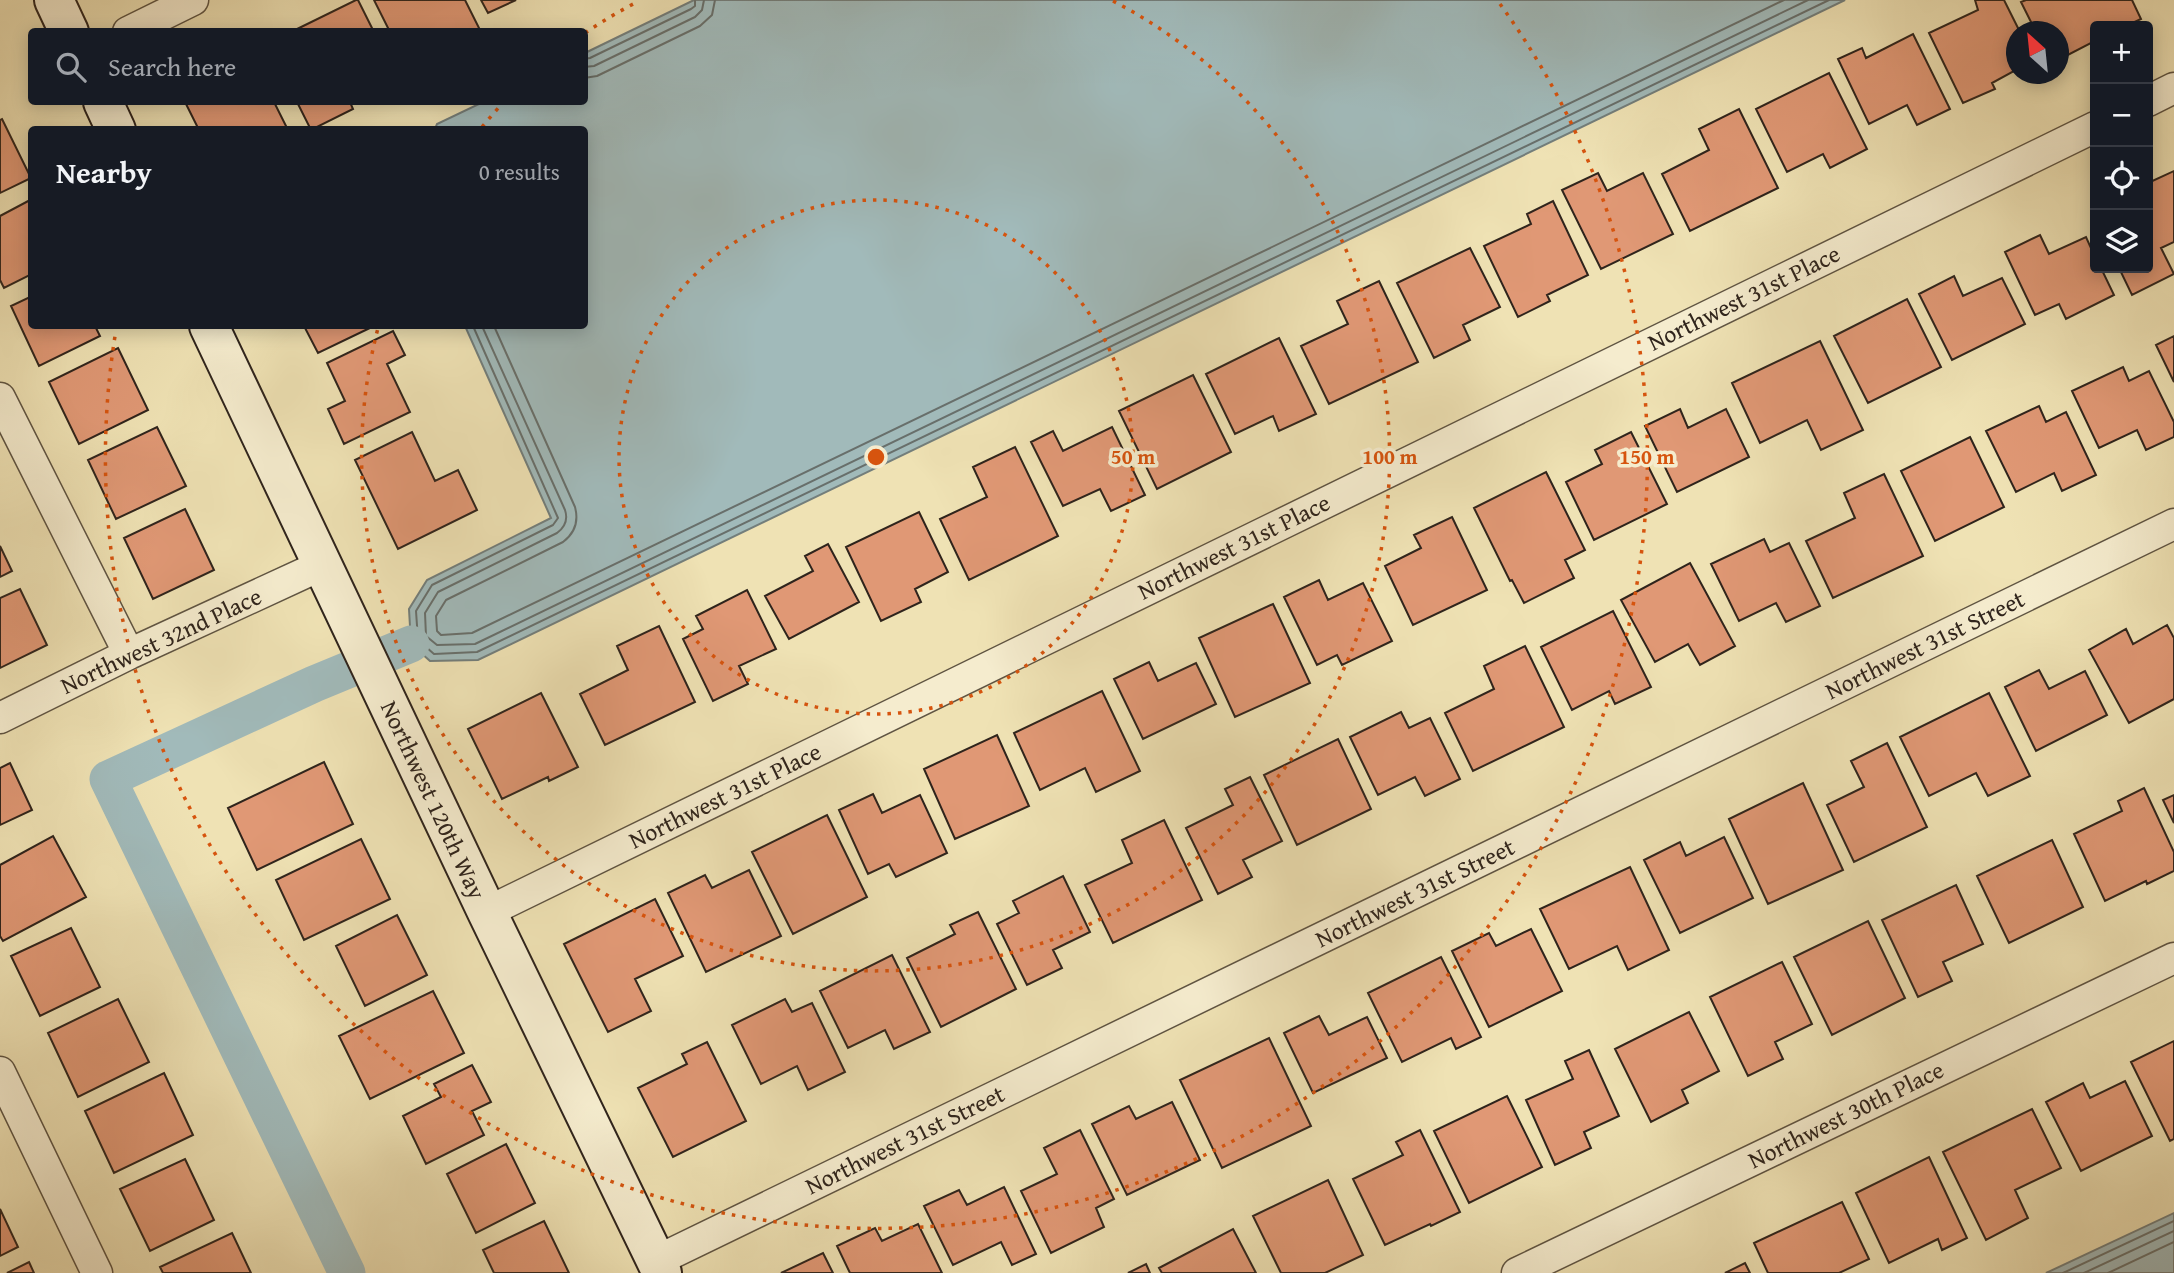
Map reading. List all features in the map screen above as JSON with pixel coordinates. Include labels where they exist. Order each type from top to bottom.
[{"type":"street","points":[[54,0],[67,28]]},
{"type":"street","points":[[136,28],[193,0]]},
{"type":"street","points":[[2153,98],[2174,88]]},
{"type":"street","points":[[104,105],[114,126]]},
{"type":"street","name":"Northwest 31st Place","points":[[487,912],[2090,129]]},
{"type":"street","name":"Northwest 120th Way","points":[[210,329],[659,1267]]},
{"type":"street","points":[[0,398],[129,654]]},
{"type":"street","name":"Northwest 31st Street","points":[[659,1267],[2174,524]]},
{"type":"street","name":"Northwest 32nd Place","points":[[0,718],[129,654],[329,580]]},
{"type":"street","name":"Northwest 30th Place","points":[[1517,1273],[2174,958]]},
{"type":"street","points":[[0,1072],[97,1273]]},
{"type":"water","points":[[694,0],[1845,0],[478,660],[430,661],[411,644],[409,609],[427,580],[551,518],[466,329],[588,329],[588,126],[436,126],[477,105],[588,105],[588,52]]},
{"type":"water","points":[[2174,1213],[2174,1273],[2046,1273]]},
{"type":"building","points":[[358,0],[372,28],[299,28]]},
{"type":"building","points":[[374,0],[465,0],[479,28],[388,28]]},
{"type":"building","points":[[481,0],[516,0],[488,13]]},
{"type":"building","points":[[1975,0],[2004,0],[2014,21],[2006,21],[2006,75],[1992,83],[1995,89],[1963,103],[1929,33],[1978,10]]},
{"type":"building","points":[[2132,0],[2141,19],[2090,21],[2090,44],[2069,54],[2069,21],[2030,21],[2021,2]]},
{"type":"building","points":[[1913,34],[1950,109],[1917,125],[1907,105],[1869,124],[1838,59],[1862,48],[1866,58]]},
{"type":"building","points":[[1829,73],[1867,149],[1830,168],[1823,154],[1787,172],[1756,109]]},
{"type":"building","points":[[186,105],[276,105],[286,126],[197,126]]},
{"type":"building","points":[[298,105],[351,105],[353,109],[319,126],[309,126]]},
{"type":"building","points":[[1739,109],[1778,188],[1690,231],[1662,174],[1709,150],[1699,129]]},
{"type":"building","points":[[2,119],[28,172],[28,179],[0,193]]},
{"type":"building","points":[[2174,171],[2174,242],[2161,248],[2174,274],[2132,295],[2121,273],[2153,273],[2153,181]]},
{"type":"building","points":[[1598,173],[1607,191],[1643,173],[1673,234],[1601,269],[1562,190]]},
{"type":"building","points":[[28,201],[28,276],[4,288],[0,280],[0,216]]},
{"type":"building","points":[[1553,201],[1588,275],[1547,295],[1550,301],[1518,317],[1484,246],[1531,224],[1527,214]]},
{"type":"building","points":[[2040,235],[2049,254],[2086,237],[2090,246],[2090,273],[2103,273],[2114,295],[2066,319],[2059,304],[2035,315],[2005,252]]},
{"type":"building","points":[[1470,248],[1500,307],[1463,325],[1470,340],[1434,358],[1397,283]]},
{"type":"building","points":[[1954,276],[1963,296],[2002,278],[2025,324],[1952,360],[1919,294]]},
{"type":"building","points":[[1379,281],[1418,362],[1329,404],[1301,346],[1348,324],[1337,301]]},
{"type":"building","points":[[28,298],[28,329],[96,329],[100,336],[39,366],[11,306]]},
{"type":"building","points":[[1907,299],[1941,367],[1868,403],[1834,336]]},
{"type":"building","points":[[306,329],[368,329],[318,353]]},
{"type":"building","points":[[393,331],[405,355],[387,364],[410,412],[344,444],[328,409],[345,401],[327,363]]},
{"type":"building","points":[[2174,336],[2174,382],[2156,345]]},
{"type":"building","points":[[1279,338],[1316,414],[1279,431],[1273,416],[1235,434],[1206,374]]},
{"type":"building","points":[[1820,341],[1863,430],[1821,450],[1807,420],[1760,443],[1732,383]]},
{"type":"building","points":[[118,348],[148,410],[79,444],[49,382]]},
{"type":"building","points":[[2123,367],[2129,381],[2149,371],[2174,422],[2174,437],[2146,450],[2137,430],[2099,448],[2072,391]]},
{"type":"building","points":[[1193,375],[1231,452],[1157,489],[1119,411]]},
{"type":"building","points":[[2039,406],[2046,422],[2066,412],[2096,475],[2062,491],[2054,473],[2016,492],[1986,431]]},
{"type":"building","points":[[1680,409],[1688,428],[1726,409],[1749,457],[1677,492],[1645,426]]},
{"type":"building","points":[[157,427],[186,486],[116,519],[88,460]]},
{"type":"building","points":[[1112,427],[1145,495],[1111,511],[1100,489],[1063,506],[1031,442],[1053,431],[1063,451]]},
{"type":"building","points":[[412,432],[435,481],[458,470],[477,510],[398,549],[355,460]]},
{"type":"building","points":[[1631,432],[1667,504],[1594,540],[1566,482],[1602,464],[1595,450]]},
{"type":"building","points":[[1970,437],[2004,507],[1935,541],[1901,471]]},
{"type":"building","points":[[1015,447],[1058,536],[969,580],[940,519],[987,497],[973,467]]},
{"type":"building","points":[[1546,472],[1585,550],[1565,560],[1574,578],[1524,603],[1512,580],[1510,581],[1474,508]]},
{"type":"building","points":[[1884,474],[1923,556],[1833,598],[1806,541],[1855,518],[1844,493]]},
{"type":"building","points":[[185,509],[214,570],[153,599],[124,538]]},
{"type":"building","points":[[919,512],[948,572],[915,589],[921,602],[881,621],[846,547]]},
{"type":"building","points":[[1452,517],[1487,590],[1413,625],[1385,566],[1421,548],[1414,535]]},
{"type":"building","points":[[1764,539],[1770,552],[1789,543],[1820,606],[1786,622],[1776,603],[1739,621],[1711,564]]},
{"type":"building","points":[[828,544],[859,602],[789,639],[765,596],[813,571],[805,556]]},
{"type":"building","points":[[0,546],[12,571],[0,577]]},
{"type":"building","points":[[1690,563],[1735,646],[1700,665],[1688,644],[1655,662],[1621,600]]},
{"type":"building","points":[[1319,580],[1328,600],[1363,583],[1392,641],[1342,665],[1337,655],[1317,665],[1284,597]]},
{"type":"building","points":[[20,589],[47,645],[0,668],[0,598]]},
{"type":"building","points":[[747,590],[776,649],[739,666],[748,684],[713,701],[683,639],[703,629],[696,616]]},
{"type":"building","points":[[1273,604],[1310,683],[1235,717],[1199,638]]},
{"type":"building","points":[[1613,611],[1651,687],[1615,704],[1609,691],[1572,710],[1541,647]]},
{"type":"building","points":[[2167,625],[2174,638],[2174,699],[2129,723],[2089,650],[2126,629],[2133,644]]},
{"type":"building","points":[[659,626],[695,702],[605,745],[580,694],[628,670],[617,646]]},
{"type":"building","points":[[1525,646],[1564,727],[1473,771],[1445,713],[1494,689],[1484,666]]},
{"type":"building","points":[[1149,662],[1158,681],[1196,663],[1216,704],[1143,739],[1114,679]]},
{"type":"building","points":[[2039,670],[2049,689],[2085,671],[2107,715],[2036,751],[2005,687]]},
{"type":"building","points":[[1102,691],[1140,771],[1096,792],[1085,768],[1040,790],[1014,733]]},
{"type":"building","points":[[541,693],[578,767],[549,781],[548,777],[502,799],[468,729]]},
{"type":"building","points":[[1989,693],[2030,776],[1988,796],[1976,773],[1929,796],[1900,737]]},
{"type":"building","points":[[1401,712],[1409,728],[1430,718],[1460,779],[1425,796],[1415,777],[1378,795],[1350,737]]},
{"type":"building","points":[[997,735],[1029,806],[955,839],[924,769]]},
{"type":"building","points":[[1338,739],[1371,809],[1297,845],[1264,775]]},
{"type":"building","points":[[1887,743],[1927,827],[1854,862],[1827,805],[1864,787],[1851,761]]},
{"type":"building","points":[[324,762],[353,824],[257,870],[228,808]]},
{"type":"building","points":[[10,763],[32,810],[0,825],[0,768]]},
{"type":"building","points":[[1250,777],[1282,841],[1243,860],[1252,877],[1218,894],[1186,828],[1233,805],[1225,789]]},
{"type":"building","points":[[1803,783],[1843,870],[1768,904],[1729,819]]},
{"type":"building","points":[[2144,788],[2174,852],[2174,871],[2105,901],[2074,834],[2122,811],[2118,801]]},
{"type":"building","points":[[873,794],[882,813],[920,795],[947,853],[896,877],[889,864],[868,874],[839,810]]},
{"type":"building","points":[[2174,795],[2174,823],[2163,800]]},
{"type":"building","points":[[827,815],[867,897],[793,934],[752,852]]},
{"type":"building","points":[[1164,820],[1202,900],[1113,943],[1085,885],[1132,863],[1122,840]]},
{"type":"building","points":[[53,836],[86,897],[3,941],[0,936],[0,865]]},
{"type":"building","points":[[1724,837],[1753,898],[1680,933],[1644,860],[1680,842],[1686,856]]},
{"type":"building","points":[[361,839],[390,899],[304,940],[276,880]]},
{"type":"building","points":[[2052,840],[2083,907],[2009,943],[1977,876]]},
{"type":"building","points":[[1630,867],[1669,950],[1628,970],[1617,946],[1569,969],[1540,909]]},
{"type":"building","points":[[749,870],[781,936],[706,972],[668,893],[705,875],[712,888]]},
{"type":"building","points":[[1063,876],[1090,932],[1053,950],[1062,968],[1027,985],[997,924],[1019,913],[1013,901]]},
{"type":"building","points":[[1956,885],[1983,944],[1943,962],[1952,981],[1918,997],[1882,920]]},
{"type":"building","points":[[655,899],[683,956],[635,979],[651,1011],[608,1032],[564,944]]},
{"type":"building","points":[[978,912],[1016,989],[941,1027],[907,958],[955,934],[950,925]]},
{"type":"building","points":[[397,915],[427,975],[365,1006],[336,946]]},
{"type":"building","points":[[1868,921],[1905,998],[1832,1035],[1794,957]]},
{"type":"building","points":[[71,928],[100,987],[40,1016],[11,956]]},
{"type":"building","points":[[1531,929],[1562,991],[1489,1027],[1452,951],[1489,933],[1496,946]]},
{"type":"building","points":[[892,955],[930,1032],[894,1049],[885,1030],[848,1048],[820,991]]},
{"type":"building","points":[[1441,957],[1481,1037],[1456,1049],[1451,1038],[1402,1062],[1368,993]]},
{"type":"building","points":[[1782,962],[1812,1024],[1775,1042],[1783,1059],[1748,1076],[1710,997]]},
{"type":"building","points":[[433,991],[464,1053],[370,1099],[339,1036]]},
{"type":"building","points":[[118,999],[149,1062],[78,1097],[48,1033]]},
{"type":"building","points":[[785,999],[792,1012],[812,1003],[845,1072],[808,1090],[797,1066],[761,1084],[732,1025]]},
{"type":"building","points":[[1689,1012],[1719,1071],[1682,1090],[1688,1103],[1651,1122],[1615,1049]]},
{"type":"building","points":[[1319,1016],[1329,1035],[1367,1017],[1387,1058],[1313,1093],[1284,1033]]},
{"type":"building","points":[[1269,1038],[1311,1126],[1222,1168],[1180,1080]]},
{"type":"building","points":[[2174,1041],[2174,1139],[2170,1141],[2131,1062]]},
{"type":"building","points":[[707,1042],[746,1121],[673,1157],[638,1088],[687,1064],[682,1054]]},
{"type":"building","points":[[1589,1050],[1619,1116],[1584,1132],[1591,1148],[1555,1165],[1526,1100],[1573,1079],[1565,1061]]},
{"type":"building","points":[[472,1065],[491,1102],[472,1111],[484,1135],[426,1164],[403,1116],[441,1097],[434,1084]]},
{"type":"building","points":[[164,1073],[193,1135],[114,1173],[85,1111]]},
{"type":"building","points":[[2125,1081],[2152,1136],[2081,1171],[2046,1102],[2083,1083],[2090,1098]]},
{"type":"building","points":[[1507,1096],[1542,1167],[1469,1203],[1434,1131]]},
{"type":"building","points":[[1172,1102],[1200,1160],[1127,1195],[1092,1124],[1129,1106],[1136,1119]]},
{"type":"building","points":[[2032,1109],[2061,1168],[2015,1190],[2028,1218],[1986,1240],[1943,1152]]},
{"type":"building","points":[[1080,1130],[1114,1199],[1096,1208],[1104,1227],[1051,1253],[1021,1191],[1057,1174],[1044,1148]]},
{"type":"building","points":[[1420,1130],[1460,1212],[1385,1245],[1353,1179],[1403,1155],[1396,1142]]},
{"type":"building","points":[[506,1144],[535,1203],[476,1233],[447,1174]]},
{"type":"building","points":[[1929,1157],[1967,1238],[1942,1250],[1938,1239],[1889,1263],[1856,1193]]},
{"type":"building","points":[[185,1159],[214,1220],[150,1251],[120,1189]]},
{"type":"building","points":[[1328,1180],[1363,1255],[1325,1273],[1281,1273],[1253,1216]]},
{"type":"building","points":[[1004,1187],[1036,1254],[1012,1265],[1001,1242],[953,1265],[924,1206],[959,1190],[967,1205]]},
{"type":"building","points":[[1842,1202],[1869,1259],[1839,1273],[1768,1273],[1754,1243]]},
{"type":"building","points":[[0,1209],[18,1247],[0,1256]]},
{"type":"building","points":[[544,1221],[569,1273],[494,1273],[483,1250]]},
{"type":"building","points":[[918,1224],[942,1273],[850,1273],[837,1246],[875,1228],[882,1241]]},
{"type":"building","points":[[1233,1229],[1256,1273],[1162,1273],[1159,1268]]},
{"type":"building","points":[[232,1233],[251,1273],[163,1273],[160,1267]]},
{"type":"building","points":[[823,1253],[833,1273],[781,1273]]},
{"type":"building","points":[[29,1262],[34,1273],[7,1273]]},
{"type":"building","points":[[1745,1263],[1750,1273],[1725,1273]]},
{"type":"building","points":[[1146,1264],[1150,1273],[1128,1273]]},
{"type":"waterway","points":[[347,1273],[108,779],[314,684],[411,644]]}]
